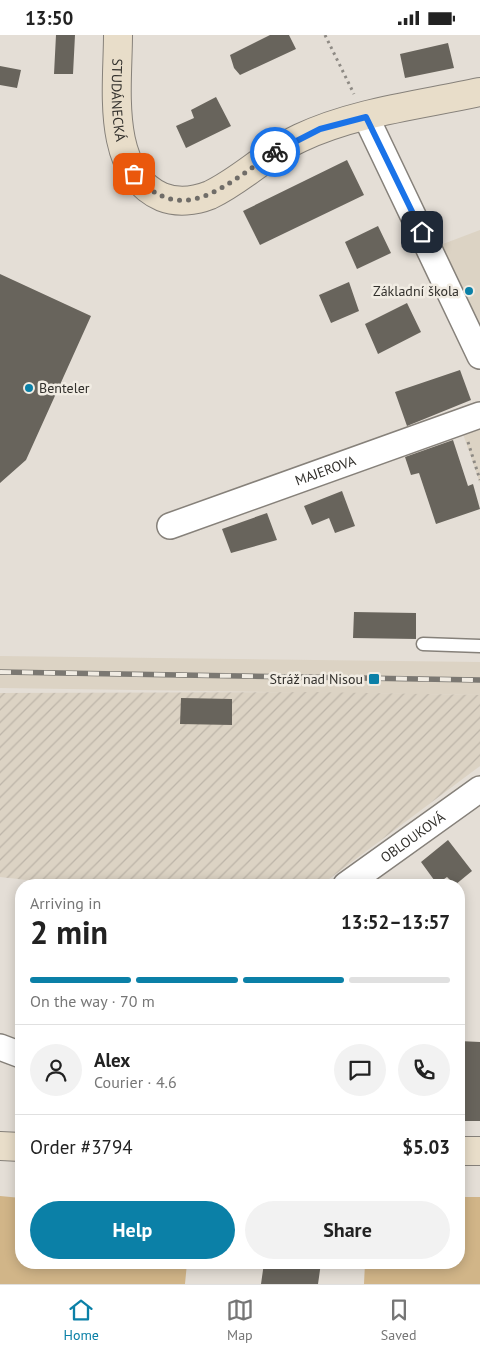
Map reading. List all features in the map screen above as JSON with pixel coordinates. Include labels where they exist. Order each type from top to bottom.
[{"type":"street","name":"STUDÁNECKÁ","points":[[118,35],[118,113],[123,151],[128,165],[141,183],[165,198],[185,201],[210,195],[298,138],[343,122],[480,92]]},
{"type":"street","points":[[366,117],[480,356]]},
{"type":"street","name":"MAJEROVA","points":[[170,526],[471,419]]},
{"type":"street","name":"OBLOUKOVÁ","points":[[354,879],[480,789]]},
{"type":"street","points":[[0,1047],[15,1053]]},
{"type":"street","points":[[0,1146],[15,1147]]},
{"type":"street","points":[[465,1151],[480,1151]]},
{"type":"lane","points":[[423,644],[480,646]]},
{"type":"path","points":[[324,35],[366,117]]},
{"type":"path","points":[[471,419],[480,479]]},
{"type":"shaded area","name":"Základní škola","points":[[480,230],[480,335],[435,247]]},
{"type":"shaded area","points":[[480,427],[480,483],[463,434]]},
{"type":"shaded area","points":[[0,656],[480,662],[480,695],[0,688]]},
{"type":"shaded area","points":[[313,692],[480,695],[480,766],[329,879],[18,879],[0,877],[0,693]]},
{"type":"shaded area","points":[[0,1196],[15,1197],[15,1269],[186,1269],[185,1284],[0,1284]]},
{"type":"shaded area","points":[[465,1197],[480,1197],[480,1284],[364,1284],[365,1269],[465,1269]]},
{"type":"building","points":[[56,35],[75,35],[73,74],[54,74]]},
{"type":"building","points":[[270,35],[289,35],[296,49],[240,75],[234,68],[230,55]]},
{"type":"building","points":[[448,43],[454,68],[405,78],[400,54]]},
{"type":"building","points":[[0,66],[21,70],[17,88],[0,85]]},
{"type":"building","points":[[216,97],[231,126],[186,148],[176,126],[194,118],[191,110]]},
{"type":"building","points":[[347,160],[364,195],[260,245],[243,211]]},
{"type":"building","points":[[378,226],[391,253],[357,269],[345,242]]},
{"type":"building","name":"Benteler","points":[[0,274],[91,316],[26,460],[0,483]]},
{"type":"building","points":[[349,282],[359,311],[331,323],[319,295]]},
{"type":"building","points":[[407,303],[421,332],[378,354],[365,324]]},
{"type":"building","points":[[460,370],[471,400],[407,426],[395,392]]},
{"type":"building","points":[[453,440],[468,486],[473,484],[480,509],[436,524],[419,473],[411,475],[405,457]]},
{"type":"building","points":[[342,491],[355,526],[335,533],[329,518],[312,525],[304,506]]},
{"type":"building","points":[[267,513],[277,540],[231,553],[222,529]]},
{"type":"building","points":[[354,612],[416,613],[416,639],[353,638]]},
{"type":"building","points":[[181,698],[232,699],[232,725],[180,724]]},
{"type":"building","points":[[448,840],[472,871],[462,879],[449,879],[447,877],[444,879],[433,879],[421,862]]},
{"type":"building","points":[[465,1041],[480,1042],[480,1121],[465,1121]]},
{"type":"building","points":[[263,1269],[320,1269],[318,1284],[261,1284]]},
{"type":"railway","points":[[0,672],[480,680]]},
{"type":"way so far","points":[[134,174],[141,183],[157,195],[175,201],[198,199],[228,185],[275,152]]},
{"type":"place","name":"Základní škola","points":[[469,291]]},
{"type":"place","name":"Benteler","points":[[29,388]]},
{"type":"place","name":"Stráž nad Nisou","points":[[374,679]]},
{"type":"route","points":[[275,152],[298,138],[320,129],[366,117],[422,232]]}]
